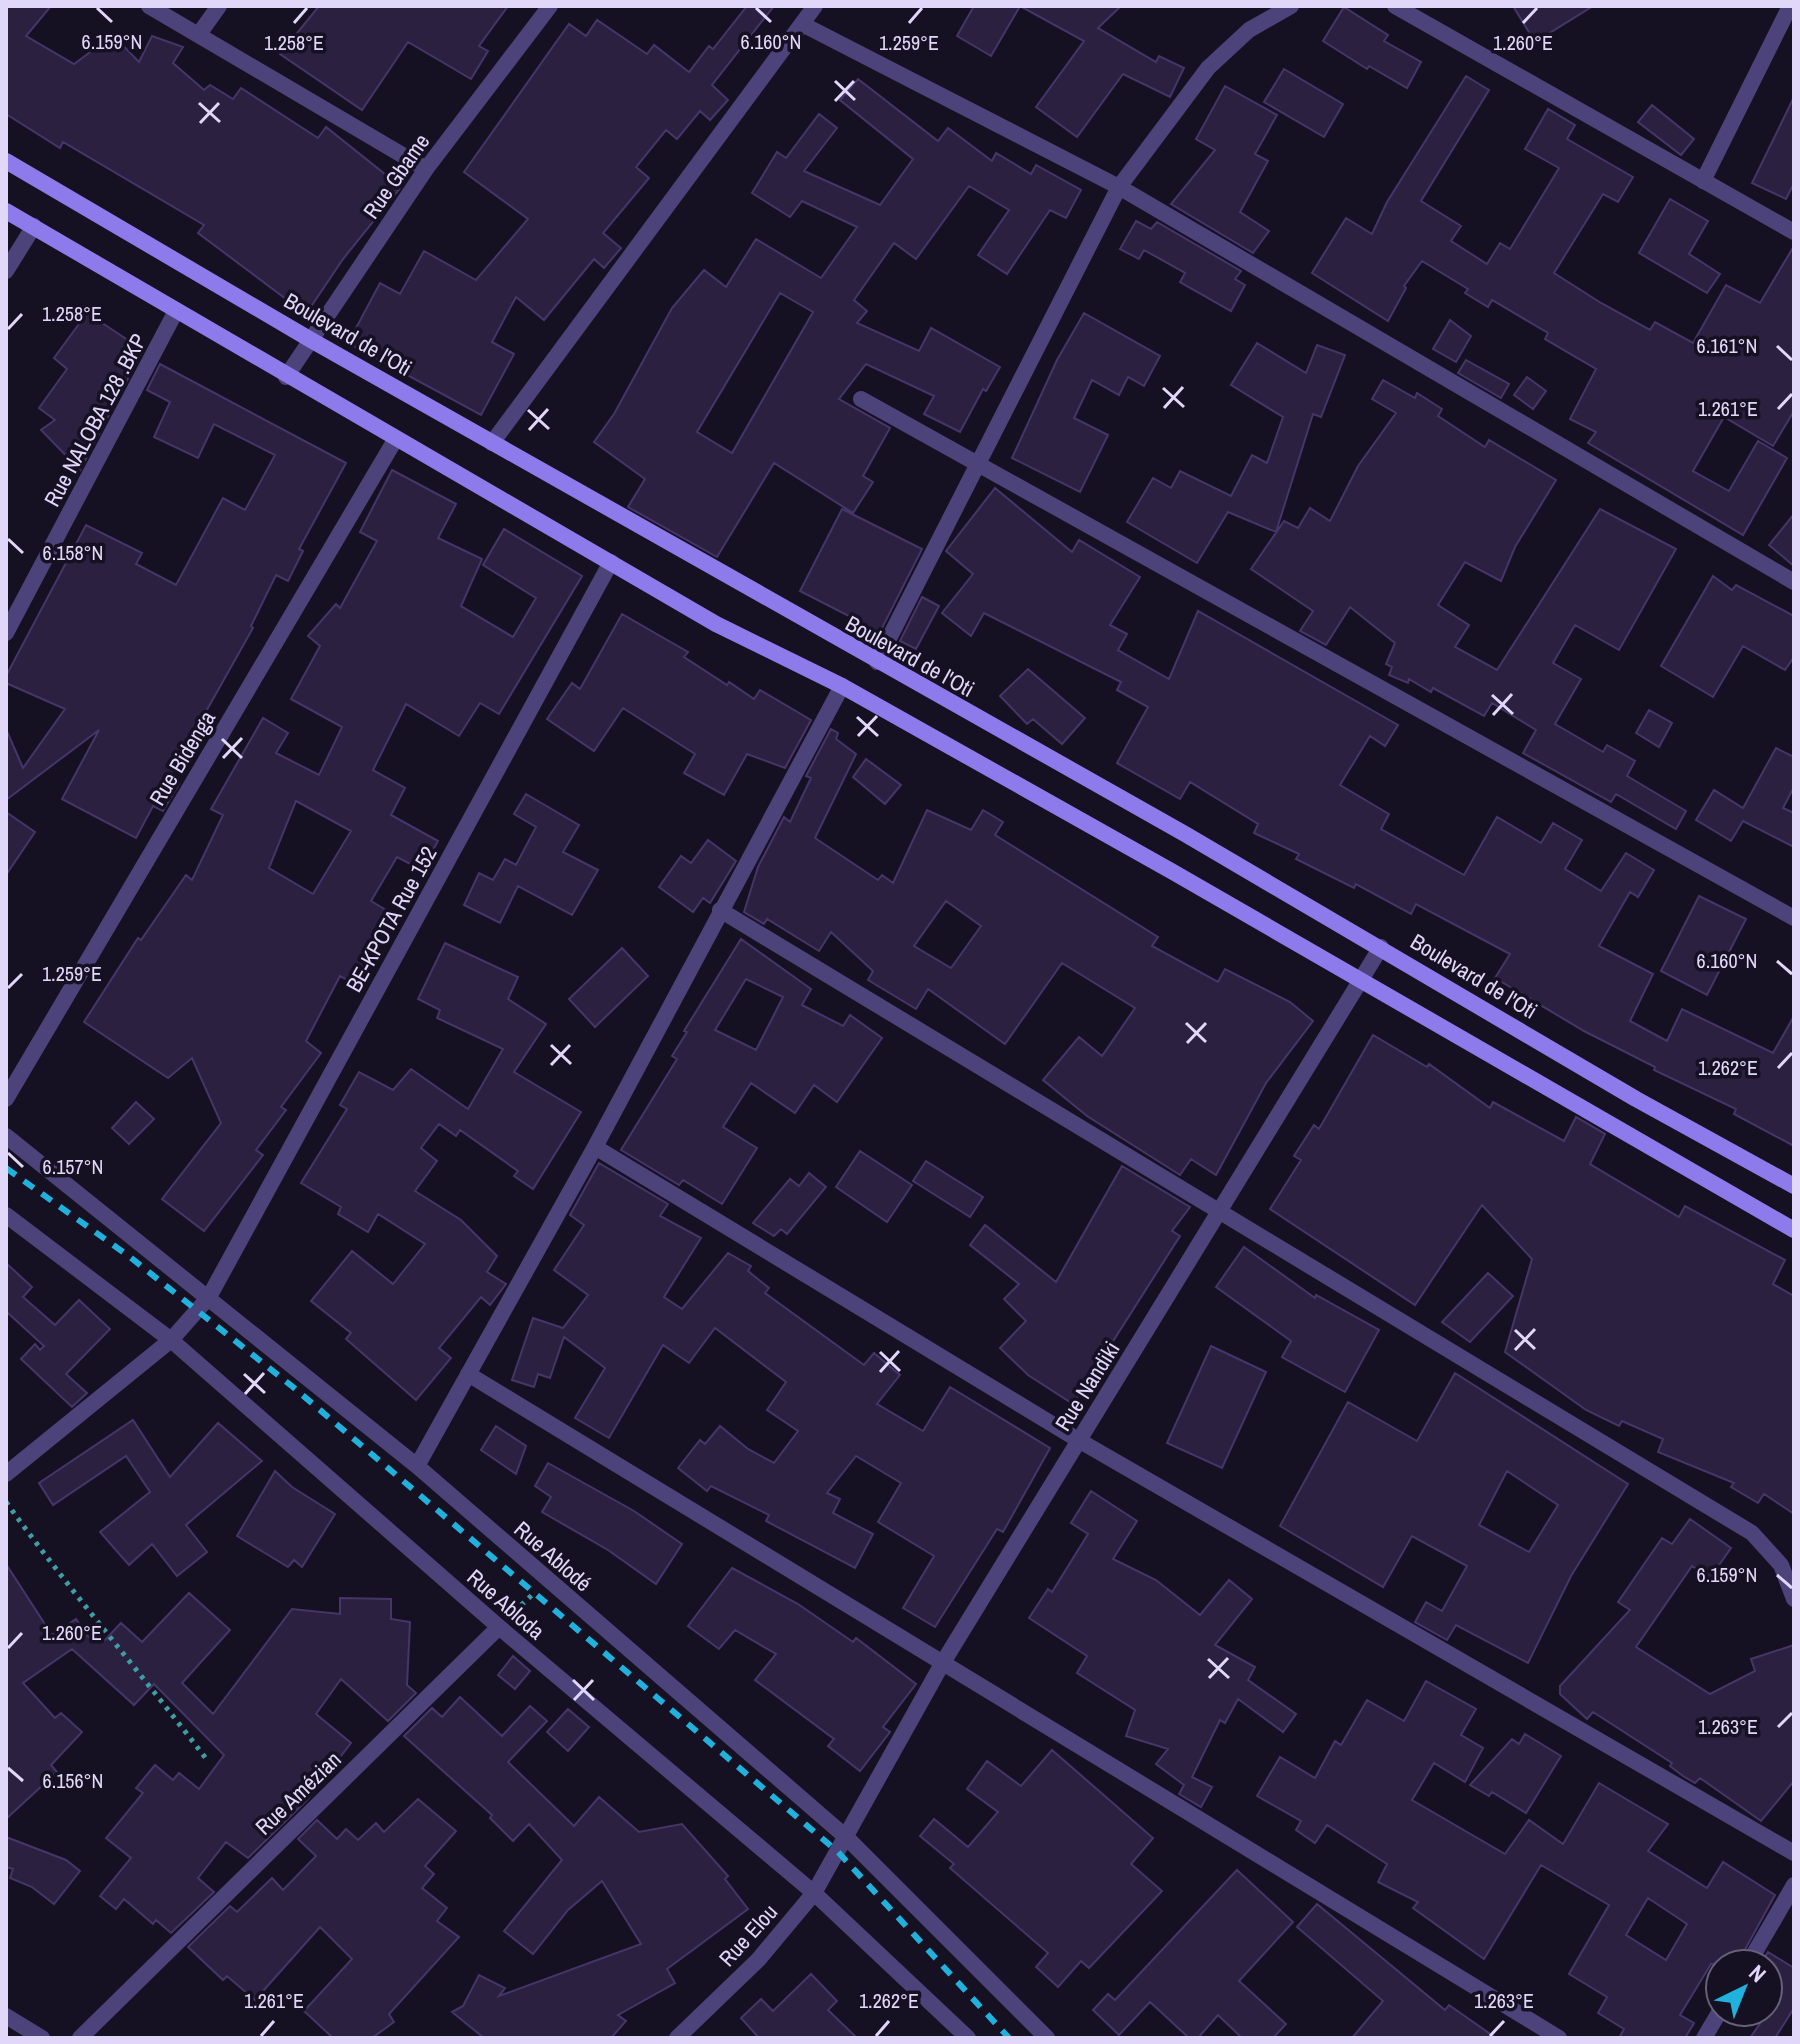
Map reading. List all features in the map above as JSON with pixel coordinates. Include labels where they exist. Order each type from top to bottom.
[{"type":"main road","name":"Boulevard de l'Oti","points":[[6,161],[311,340],[1381,947],[1636,1099],[1794,1186]]},
{"type":"main road","points":[[6,211],[286,377],[716,624],[842,686],[1794,1230]]},
{"type":"street","points":[[149,6],[426,169]]},
{"type":"street","points":[[199,34],[219,6]]},
{"type":"street","name":"Rue Gbame","points":[[286,377],[426,169],[550,6]]},
{"type":"street","points":[[492,443],[815,6]]},
{"type":"street","points":[[877,662],[1119,187],[1208,68],[1249,30],[1291,6]]},
{"type":"street","points":[[1395,6],[1794,232]]},
{"type":"street","points":[[1703,181],[1790,6]]},
{"type":"street","points":[[802,24],[1119,187],[1794,582]]},
{"type":"street","points":[[6,271],[34,226]]},
{"type":"street","name":"Rue NALOBA 128 .BKP","points":[[6,633],[11,612],[176,311]]},
{"type":"street","points":[[861,399],[1794,918]]},
{"type":"street","name":"Rue Bidenga","points":[[6,1099],[395,440]]},
{"type":"street","name":"BE-KPOTA Rue 152","points":[[6,1474],[171,1340],[209,1297],[611,562]]},
{"type":"street","points":[[417,1466],[595,1147],[842,686]]},
{"type":"street","points":[[720,910],[1752,1533],[1781,1565],[1794,1599]]},
{"type":"street","name":"Rue Nandiki","points":[[842,1844],[942,1664],[1381,947]]},
{"type":"street","name":"Rue Ablodé","points":[[6,1136],[417,1466],[842,1844],[1047,2038]]},
{"type":"street","points":[[595,1147],[1080,1441],[1794,1853]]},
{"type":"street","name":"Rue Abloda","points":[[6,1215],[171,1340],[499,1627],[814,1893],[968,2038]]},
{"type":"street","points":[[468,1374],[1559,2038]]},
{"type":"street","name":"Rue Amézian","points":[[80,2038],[499,1627]]},
{"type":"street","name":"Rue Elou","points":[[677,2038],[758,1960],[814,1893],[842,1844]]},
{"type":"street","points":[[1757,1948],[1794,1885]]},
{"type":"street","points":[[6,2016],[42,2038]]},
{"type":"path","points":[[6,1502],[77,1600],[126,1653],[207,1760]]},
{"type":"path","points":[[499,1627],[547,1580]]},
{"type":"building","points":[[6,6],[51,6],[26,36],[74,64],[113,35],[139,62],[152,36],[183,47],[173,63],[204,90],[210,85],[233,99],[241,88],[318,138],[326,127],[401,187],[343,259],[306,314],[198,233],[204,225],[63,142],[60,148],[6,114]]},
{"type":"building","points":[[319,6],[508,6],[479,46],[488,51],[471,79],[408,42],[362,110],[280,54]]},
{"type":"building","points":[[747,6],[774,6],[712,85],[728,100],[710,120],[700,111],[677,139],[666,130],[636,167],[649,178],[603,233],[621,248],[604,268],[594,259],[544,320],[516,297],[492,342],[514,354],[481,415],[348,343],[380,283],[400,294],[424,251],[476,280],[528,219],[464,172],[569,24],[586,36],[597,20],[647,54],[654,45],[689,72],[709,46],[713,49]]},
{"type":"building","points":[[974,6],[1020,6],[991,56],[957,36]]},
{"type":"building","points":[[1020,6],[1121,6],[1098,28],[1156,62],[1159,56],[1184,68],[1170,97],[1123,74],[1077,137],[1036,107],[1084,41]]},
{"type":"building","points":[[1513,6],[1593,6],[1535,42]]},
{"type":"building","points":[[1344,7],[1388,35],[1384,41],[1421,62],[1407,88],[1369,66],[1367,69],[1323,41]]},
{"type":"building","points":[[1284,69],[1343,104],[1324,137],[1264,102]]},
{"type":"building","points":[[1466,76],[1489,90],[1421,201],[1461,226],[1451,241],[1487,264],[1500,243],[1510,249],[1559,168],[1525,149],[1548,109],[1575,125],[1567,139],[1633,177],[1618,202],[1603,194],[1554,273],[1601,303],[1650,330],[1655,322],[1693,343],[1726,285],[1760,303],[1794,246],[1794,411],[1773,446],[1724,417],[1693,471],[1729,491],[1758,441],[1787,458],[1743,535],[1588,443],[1596,432],[1570,419],[1596,369],[1545,339],[1548,333],[1492,300],[1488,307],[1465,293],[1468,289],[1422,261],[1404,286],[1406,288],[1388,321],[1312,273],[1346,218],[1372,234],[1387,202]]},
{"type":"building","points":[[858,79],[938,141],[948,128],[992,161],[996,153],[1031,174],[1036,165],[1081,190],[1066,218],[1050,210],[1007,274],[978,255],[1009,210],[969,186],[916,259],[894,243],[854,300],[867,311],[857,323],[919,351],[931,328],[1000,367],[986,391],[983,389],[960,432],[924,414],[934,396],[866,364],[839,399],[890,428],[863,476],[873,482],[853,513],[774,463],[717,557],[628,507],[645,479],[594,442],[614,414],[672,308],[704,270],[726,287],[756,239],[821,278],[857,227],[802,201],[790,217],[752,193],[777,152],[786,158],[819,114],[837,128],[804,171],[880,205],[913,159],[840,100]],"holes":[[[780,293],[813,312],[732,453],[697,432]]]},
{"type":"building","points":[[1225,86],[1277,115],[1255,154],[1268,161],[1240,212],[1269,231],[1253,253],[1171,204],[1215,150],[1196,139]]},
{"type":"building","points":[[1794,97],[1794,183],[1786,199],[1752,183]]},
{"type":"building","points":[[1652,105],[1694,139],[1681,155],[1638,122]]},
{"type":"building","points":[[1670,199],[1708,221],[1689,254],[1720,274],[1707,293],[1639,253]]},
{"type":"building","points":[[1136,221],[1151,229],[1157,222],[1241,271],[1235,279],[1245,285],[1231,311],[1180,282],[1185,273],[1144,250],[1139,259],[1120,249]]},
{"type":"building","points":[[87,313],[143,350],[80,470],[41,430],[55,420],[39,408],[67,369],[54,358]]},
{"type":"building","points":[[1084,313],[1160,356],[1144,386],[1128,377],[1119,395],[1092,380],[1074,418],[1108,435],[1080,492],[1012,458],[1057,360]]},
{"type":"building","points":[[1450,320],[1471,336],[1456,362],[1433,349]]},
{"type":"building","points":[[1257,343],[1306,373],[1317,345],[1345,355],[1321,417],[1313,414],[1276,532],[1228,512],[1197,563],[1127,522],[1153,478],[1171,488],[1180,471],[1231,496],[1252,455],[1267,463],[1283,417],[1231,385]]},
{"type":"building","points":[[1466,360],[1509,384],[1501,398],[1458,373]]},
{"type":"building","points":[[160,364],[346,463],[299,549],[303,551],[288,581],[276,575],[251,626],[253,628],[168,779],[179,784],[163,811],[153,806],[136,838],[62,799],[99,730],[6,800],[6,729],[23,768],[65,709],[6,683],[6,676],[86,525],[142,553],[136,564],[176,585],[223,498],[245,510],[275,455],[214,424],[198,458],[154,437],[170,402],[147,390]]},
{"type":"building","points":[[1527,377],[1546,391],[1533,409],[1514,395]]},
{"type":"building","points":[[1383,380],[1415,398],[1417,393],[1442,409],[1438,416],[1485,447],[1489,440],[1556,480],[1515,547],[1501,581],[1465,562],[1438,605],[1469,625],[1455,647],[1497,670],[1600,509],[1676,549],[1619,650],[1575,625],[1553,663],[1581,679],[1555,724],[1603,752],[1607,745],[1635,761],[1627,776],[1686,811],[1676,829],[1616,794],[1611,802],[1523,753],[1536,730],[1492,703],[1484,716],[1433,688],[1431,692],[1409,679],[1408,683],[1389,675],[1392,667],[1386,664],[1395,643],[1350,607],[1326,645],[1300,631],[1313,611],[1251,569],[1284,521],[1298,528],[1310,508],[1330,521],[1358,466],[1396,413],[1372,399]]},
{"type":"building","points":[[392,470],[456,504],[438,538],[482,559],[461,606],[513,637],[536,598],[483,565],[504,529],[582,576],[499,714],[480,703],[459,736],[406,704],[373,770],[405,788],[391,815],[438,841],[422,870],[397,857],[371,901],[391,913],[365,956],[369,959],[354,984],[340,976],[306,1041],[321,1053],[281,1107],[286,1110],[256,1150],[263,1155],[204,1231],[162,1199],[221,1123],[192,1058],[168,1078],[84,1022],[138,938],[141,940],[186,875],[192,880],[223,815],[211,809],[263,718],[288,733],[276,753],[319,775],[342,727],[291,699],[320,646],[308,636],[336,604],[340,608],[377,541],[360,532]],"holes":[[[296,801],[351,831],[313,894],[269,868]]]},
{"type":"building","points":[[995,488],[1072,552],[1079,540],[1140,577],[1110,625],[1127,634],[1118,650],[1169,679],[1198,611],[1398,725],[1385,746],[1370,736],[1340,785],[1389,814],[1381,829],[1464,875],[1497,817],[1541,843],[1553,823],[1582,840],[1565,869],[1601,891],[1626,853],[1654,870],[1638,897],[1630,892],[1599,946],[1653,974],[1630,1021],[1667,1041],[1682,1009],[1773,1053],[1794,1016],[1794,1146],[1734,1114],[1736,1109],[1654,1070],[1655,1067],[1584,1031],[1495,978],[1510,954],[1416,904],[1411,914],[1356,884],[1354,888],[1296,859],[1299,854],[1254,833],[1258,824],[1190,782],[1180,799],[1117,763],[1148,707],[1117,690],[1121,682],[984,613],[971,636],[942,613],[973,574],[946,551]]},
{"type":"building","points":[[842,509],[922,549],[880,632],[800,591]]},
{"type":"building","points":[[1794,514],[1794,566],[1769,545]]},
{"type":"building","points":[[1713,576],[1732,590],[1736,585],[1794,616],[1794,657],[1785,670],[1743,646],[1713,697],[1661,666]]},
{"type":"building","points":[[922,597],[939,606],[916,649],[900,641]]},
{"type":"building","points":[[622,614],[688,652],[684,657],[727,685],[729,682],[754,699],[760,690],[811,720],[785,768],[747,754],[724,795],[684,773],[695,754],[623,708],[594,751],[547,719],[572,683],[580,689]]},
{"type":"building","points":[[1028,669],[1085,718],[1062,744],[1033,719],[1027,724],[1000,696]]},
{"type":"building","points":[[1649,710],[1672,723],[1659,747],[1636,733]]},
{"type":"building","points":[[831,729],[838,733],[836,739],[856,754],[815,838],[878,880],[882,875],[893,883],[927,810],[971,830],[983,810],[1003,822],[995,835],[1158,937],[1152,946],[1218,982],[1225,969],[1290,1002],[1313,1021],[1266,1083],[1216,1175],[1191,1159],[1180,1175],[1087,1116],[1043,1080],[1079,1037],[1102,1056],[1135,1008],[1062,963],[1005,1044],[928,989],[916,1009],[868,980],[873,971],[831,932],[819,951],[767,919],[764,924],[744,912],[758,867],[784,817],[790,822],[811,778],[806,776]],"holes":[[[946,901],[981,926],[951,968],[914,946]]]},
{"type":"building","points":[[1776,748],[1794,757],[1794,787],[1783,808],[1794,813],[1794,847],[1743,821],[1731,841],[1696,820],[1714,790],[1743,808]]},
{"type":"building","points":[[866,759],[901,785],[885,804],[853,777]]},
{"type":"building","points":[[526,794],[579,825],[563,852],[598,870],[572,915],[518,886],[500,923],[464,905],[479,873],[493,880],[505,859],[516,865],[536,827],[514,814]]},
{"type":"building","points":[[6,812],[35,832],[6,875]]},
{"type":"building","points":[[708,840],[736,861],[710,903],[703,898],[693,912],[659,887],[681,856],[691,863]]},
{"type":"building","points":[[1699,896],[1746,919],[1707,995],[1661,971]]},
{"type":"building","points":[[741,939],[811,989],[802,1005],[843,1026],[850,1015],[882,1038],[837,1102],[814,1085],[795,1113],[751,1083],[723,1127],[757,1148],[722,1204],[683,1180],[679,1185],[621,1150],[677,1059],[672,1056],[687,1032],[684,1031]],"holes":[[[746,979],[783,997],[756,1050],[715,1030]]]},
{"type":"building","points":[[445,943],[518,977],[508,999],[546,1024],[514,1072],[581,1112],[533,1189],[514,1176],[518,1171],[460,1130],[456,1136],[439,1124],[421,1148],[437,1161],[415,1191],[461,1220],[497,1256],[487,1272],[506,1284],[490,1305],[481,1297],[439,1348],[451,1358],[416,1400],[346,1339],[351,1333],[311,1301],[352,1251],[393,1284],[425,1244],[378,1214],[368,1232],[338,1214],[341,1207],[301,1183],[347,1109],[340,1105],[359,1072],[393,1090],[411,1069],[468,1109],[503,1049],[437,1018],[440,1010],[418,999]]},
{"type":"building","points":[[622,948],[648,976],[595,1027],[569,999]]},
{"type":"building","points":[[1373,1035],[1427,1067],[1429,1064],[1490,1108],[1493,1102],[1564,1141],[1576,1117],[1605,1134],[1590,1164],[1679,1217],[1685,1206],[1785,1260],[1773,1284],[1794,1296],[1794,1514],[1764,1494],[1758,1503],[1731,1487],[1734,1483],[1658,1452],[1663,1439],[1622,1421],[1619,1426],[1586,1410],[1505,1352],[1532,1259],[1482,1205],[1415,1305],[1270,1209],[1301,1160],[1294,1156],[1314,1125],[1319,1129]]},
{"type":"building","points":[[136,1102],[154,1119],[129,1144],[112,1128]]},
{"type":"building","points":[[860,1151],[912,1185],[887,1222],[836,1187]]},
{"type":"building","points":[[926,1161],[983,1197],[970,1217],[913,1181]]},
{"type":"building","points":[[599,1163],[668,1204],[660,1216],[701,1238],[664,1297],[682,1309],[728,1253],[751,1266],[748,1271],[769,1288],[765,1293],[864,1365],[874,1353],[900,1375],[877,1404],[923,1431],[950,1387],[1050,1448],[1003,1532],[997,1529],[935,1627],[903,1608],[934,1556],[878,1522],[901,1483],[856,1456],[827,1493],[840,1499],[833,1513],[873,1534],[855,1568],[766,1521],[769,1515],[711,1486],[707,1491],[678,1468],[700,1440],[705,1444],[720,1426],[748,1449],[774,1463],[798,1431],[767,1410],[786,1382],[715,1328],[689,1363],[663,1345],[609,1438],[575,1418],[605,1368],[564,1337],[550,1378],[538,1374],[534,1387],[512,1380],[533,1318],[563,1328],[588,1295],[554,1270],[584,1225],[570,1215]]},
{"type":"building","points":[[1122,1166],[1190,1207],[1172,1231],[1180,1236],[1073,1404],[1028,1375],[1000,1348],[1026,1321],[1004,1299],[1019,1284],[970,1245],[985,1225],[1056,1282]]},
{"type":"building","points":[[809,1173],[826,1187],[787,1234],[781,1229],[774,1236],[753,1223],[790,1179],[799,1186]]},
{"type":"building","points":[[1244,1247],[1315,1298],[1316,1295],[1379,1330],[1345,1392],[1282,1357],[1291,1341],[1216,1287]]},
{"type":"building","points":[[6,1263],[32,1287],[23,1297],[55,1325],[79,1300],[110,1329],[66,1374],[87,1393],[72,1407],[21,1359],[35,1344],[40,1350],[44,1346],[8,1313],[6,1316]]},
{"type":"building","points":[[1488,1273],[1513,1296],[1470,1342],[1442,1322]]},
{"type":"building","points":[[1211,1346],[1266,1372],[1222,1468],[1167,1443]]},
{"type":"building","points":[[1455,1373],[1628,1484],[1571,1576],[1528,1663],[1456,1625],[1447,1640],[1415,1622],[1426,1602],[1442,1611],[1467,1566],[1412,1536],[1383,1587],[1280,1526],[1348,1402],[1417,1441]],"holes":[[[1507,1471],[1558,1505],[1529,1552],[1479,1525]]]},
{"type":"building","points":[[133,1420],[170,1477],[218,1423],[262,1461],[186,1525],[207,1552],[177,1576],[152,1544],[129,1565],[100,1532],[150,1492],[126,1456],[53,1505],[39,1483]]},
{"type":"building","points":[[496,1426],[526,1446],[516,1474],[481,1450]]},
{"type":"building","points":[[548,1463],[634,1511],[682,1544],[656,1584],[608,1550],[542,1512],[551,1497],[535,1486]]},
{"type":"building","points":[[275,1471],[292,1487],[335,1514],[302,1567],[294,1560],[288,1567],[237,1536]]},
{"type":"building","points":[[1091,1491],[1137,1521],[1113,1559],[1156,1580],[1200,1615],[1229,1580],[1252,1599],[1215,1645],[1255,1667],[1248,1680],[1296,1714],[1283,1732],[1238,1699],[1225,1723],[1220,1720],[1192,1777],[1212,1787],[1201,1807],[1179,1794],[1184,1785],[1156,1764],[1168,1749],[1126,1736],[1135,1710],[1077,1673],[1087,1656],[1029,1618],[1048,1589],[1052,1592],[1088,1534],[1071,1523]]},
{"type":"building","points":[[1690,1519],[1731,1548],[1710,1578],[1692,1566],[1636,1647],[1710,1694],[1755,1671],[1751,1659],[1794,1645],[1794,1781],[1761,1821],[1700,1778],[1695,1783],[1683,1776],[1670,1766],[1672,1763],[1593,1712],[1587,1719],[1560,1694],[1560,1686],[1630,1610],[1618,1602],[1662,1538],[1672,1544]]},
{"type":"building","points":[[6,1564],[52,1635],[76,1619],[92,1642],[99,1635],[104,1641],[121,1623],[142,1642],[189,1593],[230,1630],[182,1683],[213,1714],[292,1609],[340,1614],[340,1598],[391,1599],[391,1619],[410,1622],[407,1685],[416,1693],[388,1721],[341,1679],[316,1714],[351,1743],[307,1800],[248,1858],[226,1842],[198,1878],[214,1892],[171,1933],[156,1920],[153,1924],[124,1899],[116,1909],[100,1896],[131,1858],[106,1838],[143,1793],[136,1788],[155,1765],[173,1780],[179,1773],[199,1789],[224,1755],[154,1684],[134,1705],[72,1649],[23,1683],[55,1718],[61,1713],[82,1732],[51,1765],[57,1772],[6,1819]]},
{"type":"building","points":[[732,1568],[798,1604],[853,1642],[856,1638],[916,1684],[883,1727],[890,1732],[860,1771],[828,1746],[834,1739],[755,1680],[776,1654],[735,1630],[719,1649],[688,1626]]},
{"type":"building","points":[[513,1656],[530,1671],[515,1689],[498,1675]]},
{"type":"building","points":[[1426,1681],[1476,1709],[1461,1735],[1483,1748],[1465,1782],[1434,1763],[1412,1800],[1505,1854],[1529,1820],[1563,1844],[1599,1783],[1668,1824],[1648,1851],[1707,1888],[1723,1862],[1775,1895],[1746,1948],[1704,1948],[1704,1976],[1680,2015],[1694,2023],[1685,2038],[1619,2038],[1624,2029],[1598,2013],[1607,1997],[1569,1974],[1609,1905],[1541,1865],[1484,1959],[1413,1908],[1418,1902],[1378,1882],[1387,1864],[1327,1825],[1315,1843],[1296,1830],[1301,1821],[1257,1796],[1280,1757],[1315,1778],[1335,1741],[1341,1745],[1367,1700],[1404,1721]],"holes":[[[1648,1898],[1687,1924],[1666,1960],[1626,1935]]]},
{"type":"building","points":[[460,1697],[502,1736],[530,1706],[547,1721],[508,1762],[574,1826],[599,1797],[639,1832],[682,1824],[728,1876],[725,1879],[748,1909],[667,1969],[675,1983],[618,2015],[626,2021],[611,2038],[484,2038],[452,2012],[463,2006],[479,1975],[505,1988],[499,1996],[641,1944],[602,1881],[568,1910],[533,1954],[504,1931],[562,1860],[529,1824],[513,1841],[490,1818],[492,1815],[404,1736],[432,1708],[442,1717]]},
{"type":"building","points":[[568,1709],[589,1727],[568,1751],[547,1732]]},
{"type":"building","points":[[1525,1734],[1561,1756],[1526,1813],[1492,1792],[1489,1796],[1470,1785],[1512,1739],[1519,1744]]},
{"type":"building","points":[[1052,1750],[1153,1838],[1131,1864],[1162,1891],[1089,1968],[1081,1961],[1058,1987],[1036,1967],[1048,1953],[950,1868],[954,1864],[920,1836],[934,1819],[968,1847],[998,1812],[967,1789],[987,1761],[1021,1786]]},
{"type":"building","points":[[418,1799],[456,1831],[425,1866],[434,1874],[422,1888],[447,1908],[437,1921],[459,1937],[389,2014],[394,2022],[372,2038],[333,2038],[304,2011],[352,1959],[320,1927],[255,2000],[227,1976],[223,1980],[188,1947],[230,1906],[237,1912],[272,1878],[283,1890],[316,1856],[298,1839],[317,1820],[337,1839],[346,1829],[358,1840],[376,1823],[384,1832]]},
{"type":"building","points":[[6,1837],[66,1860],[80,1871],[54,1904],[32,1887],[10,1878],[13,1869],[6,1867]]},
{"type":"building","points":[[1237,1870],[1293,1922],[1239,1981],[1286,2024],[1273,2038],[1242,2038],[1218,2015],[1198,2038],[1189,2038],[1150,2002],[1119,2035],[1093,2010],[1108,1994],[1115,2000]]},
{"type":"building","points":[[1317,1904],[1445,2010],[1449,2005],[1496,2038],[1352,2038],[1383,2001],[1297,1927]]},
{"type":"building","points":[[1784,1962],[1794,1968],[1794,2008],[1784,2024]]},
{"type":"building","points":[[811,1974],[837,2001],[828,2010],[857,2038],[759,2038],[741,2018],[761,1999],[773,2011]]},
{"type":"building","points":[[1757,2028],[1781,2028],[1775,2038],[1750,2038]]},
{"type":"railway","points":[[6,1168],[130,1257],[293,1387],[838,1852],[1009,2038]]}]
